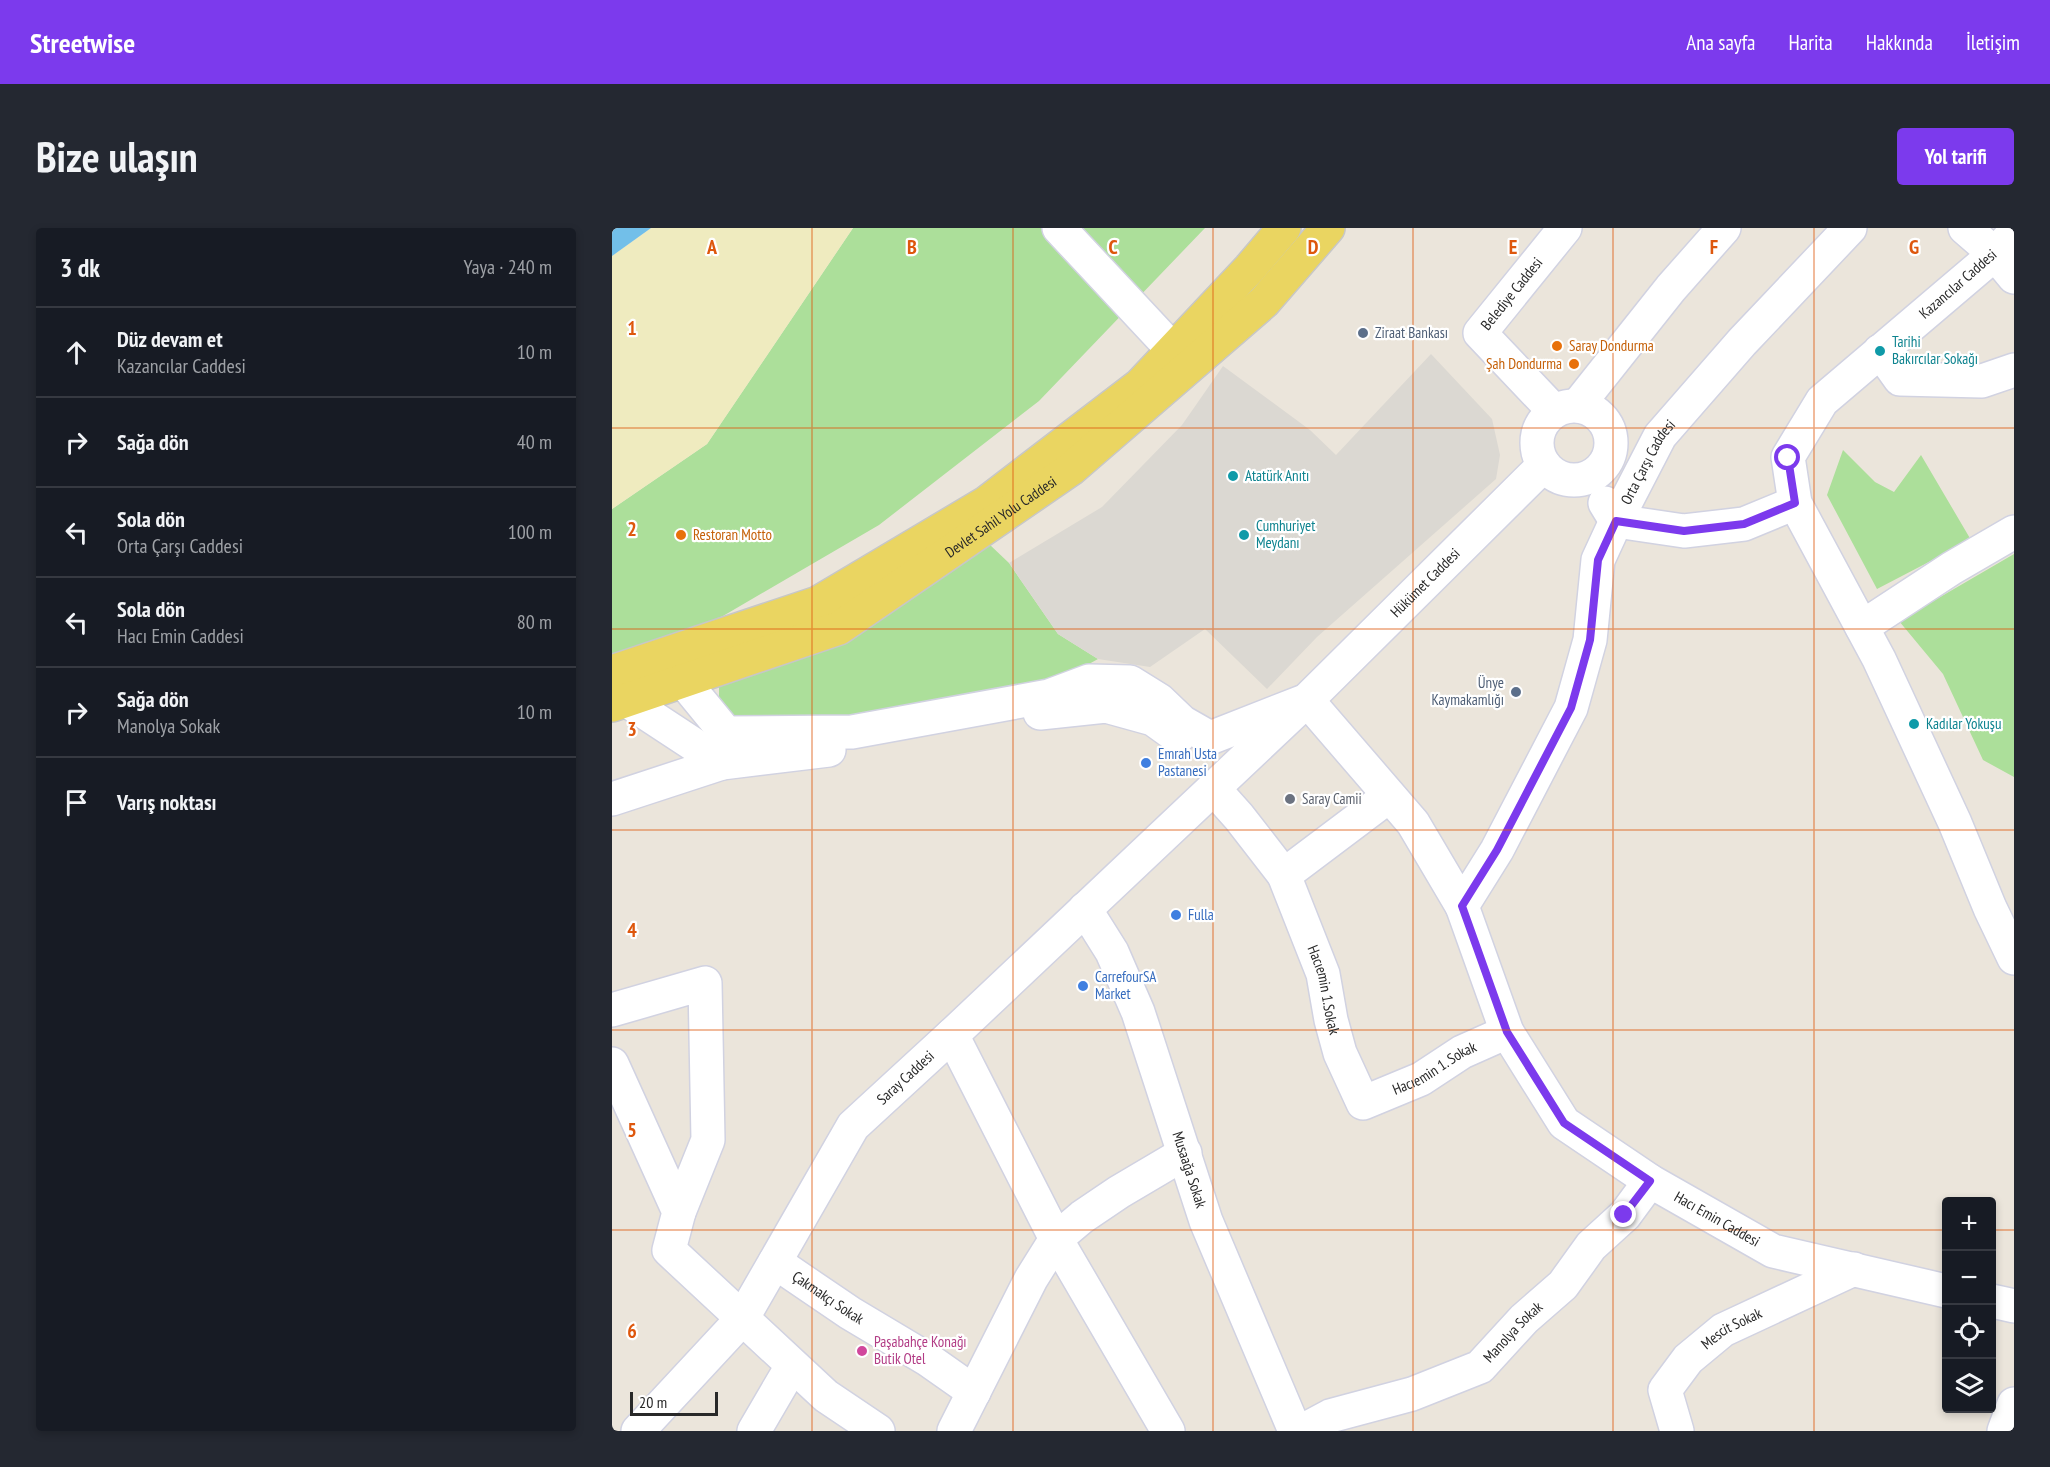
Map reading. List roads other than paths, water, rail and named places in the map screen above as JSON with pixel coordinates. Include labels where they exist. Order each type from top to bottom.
[{"type":"main road","name":"Devlet Sahil Yolu Caddesi","points":[[617,692],[662,654],[818,603],[976,510],[1140,384],[1250,268],[1284,228]]},
{"type":"main road","name":"Devlet Sahil Yolu Caddesi","points":[[617,692],[698,676],[839,628],[1071,469],[1264,302],[1328,228]]},
{"type":"street","points":[[1059,228],[1173,350]]},
{"type":"street","name":"Belediye Caddesi","points":[[1565,228],[1480,333],[1566,408]]},
{"type":"street","points":[[1566,408],[1590,409],[1608,425],[1611,450],[1600,471],[1589,478],[1564,479],[1553,474],[1538,454],[1539,430],[1545,419],[1566,408],[1724,228]]},
{"type":"street","name":"Orta Çarşı Caddesi","points":[[1462,906],[1497,850],[1571,708],[1590,640],[1598,560],[1660,436],[1742,342],[1850,228]]},
{"type":"street","points":[[1965,228],[2008,255]]},
{"type":"street","name":"Kazancılar Caddesi","points":[[2008,255],[1880,351],[1822,401],[1788,458],[1795,503],[1879,659],[1950,813],[2006,920],[2014,958]]},
{"type":"street","points":[[1880,351],[1900,379],[1982,381],[2014,370]]},
{"type":"street","name":"Hükümet Caddesi","points":[[1307,700],[1544,465]]},
{"type":"street","points":[[1589,478],[1616,521],[1684,531],[1744,524],[1795,503]]},
{"type":"street","points":[[1862,627],[1952,568],[2014,532]]},
{"type":"street","points":[[662,654],[698,676],[704,706],[726,733],[852,732],[1049,696],[1089,681],[1130,682],[1159,700],[1182,722],[1210,738],[1307,700]]},
{"type":"street","points":[[617,692],[722,764]]},
{"type":"street","points":[[1223,781],[1307,700]]},
{"type":"street","points":[[1307,700],[1413,823],[1462,906]]},
{"type":"street","name":"Hacıemin 1.Sokak","points":[[612,799],[722,764],[880,744],[1050,711],[1106,706],[1153,719],[1186,744],[1223,781],[1239,817],[1284,875],[1323,974],[1331,1020],[1340,1053],[1364,1103]]},
{"type":"street","name":"Saray Caddesi","points":[[638,1431],[742,1319],[853,1126],[1223,781]]},
{"type":"street","points":[[1284,875],[1389,796]]},
{"type":"street","name":"Hacı Emin Caddesi","points":[[1462,906],[1507,1032],[1564,1123],[1650,1181],[1773,1251],[1942,1290]]},
{"type":"street","name":"Musaağa Sokak","points":[[1085,909],[1112,952],[1138,1012],[1206,1221],[1295,1431]]},
{"type":"street","points":[[612,1010],[705,983],[708,1140],[679,1212],[669,1250],[826,1396],[878,1431]]},
{"type":"street","name":"Hacıemin 1. Sokak","points":[[1364,1103],[1421,1079],[1462,1052],[1507,1032]]},
{"type":"street","points":[[952,1035],[1056,1239],[1168,1431]]},
{"type":"street","points":[[612,1064],[679,1212]]},
{"type":"street","points":[[954,1431],[1031,1280],[1056,1239],[1082,1217],[1119,1192],[1185,1154]]},
{"type":"street","name":"Manolya Sokak","points":[[1302,1431],[1330,1416],[1412,1394],[1480,1367],[1524,1319],[1563,1285],[1591,1246],[1624,1215],[1650,1181]]},
{"type":"street","name":"Çakmakçı Sokak","points":[[775,1262],[850,1313],[927,1359],[974,1392]]},
{"type":"street","name":"Mescit Sokak","points":[[1677,1431],[1665,1390],[1688,1359],[1723,1330],[1854,1269]]},
{"type":"street","points":[[1996,1302],[2014,1306]]},
{"type":"street","points":[[754,1431],[792,1366]]},
{"type":"street","points":[[2004,1431],[2014,1404]]},
{"type":"water","points":[[612,228],[651,228],[612,256]]},
{"type":"place","name":"Ziraat Bankası","points":[[1363,333]]},
{"type":"place","name":"Saray Dondurma","points":[[1557,346]]},
{"type":"place","name":"Tarihi Bakırcılar Sokağı","points":[[1880,351]]},
{"type":"place","name":"Şah Dondurma","points":[[1574,364]]},
{"type":"place","name":"Atatürk Anıtı","points":[[1233,476]]},
{"type":"place","name":"Restoran Motto","points":[[681,535]]},
{"type":"place","name":"Cumhuriyet Meydanı","points":[[1244,535]]},
{"type":"place","name":"Ünye Kaymakamlığı","points":[[1516,692]]},
{"type":"place","name":"Kadılar Yokuşu","points":[[1914,724]]},
{"type":"place","name":"Emrah Usta Pastanesi","points":[[1146,763]]},
{"type":"place","name":"Saray Camii","points":[[1290,799]]},
{"type":"place","name":"Fulla","points":[[1176,915]]},
{"type":"place","name":"CarrefourSA Market","points":[[1083,986]]},
{"type":"place","name":"Paşabahçe Konağı Butik Otel","points":[[862,1351]]}]
